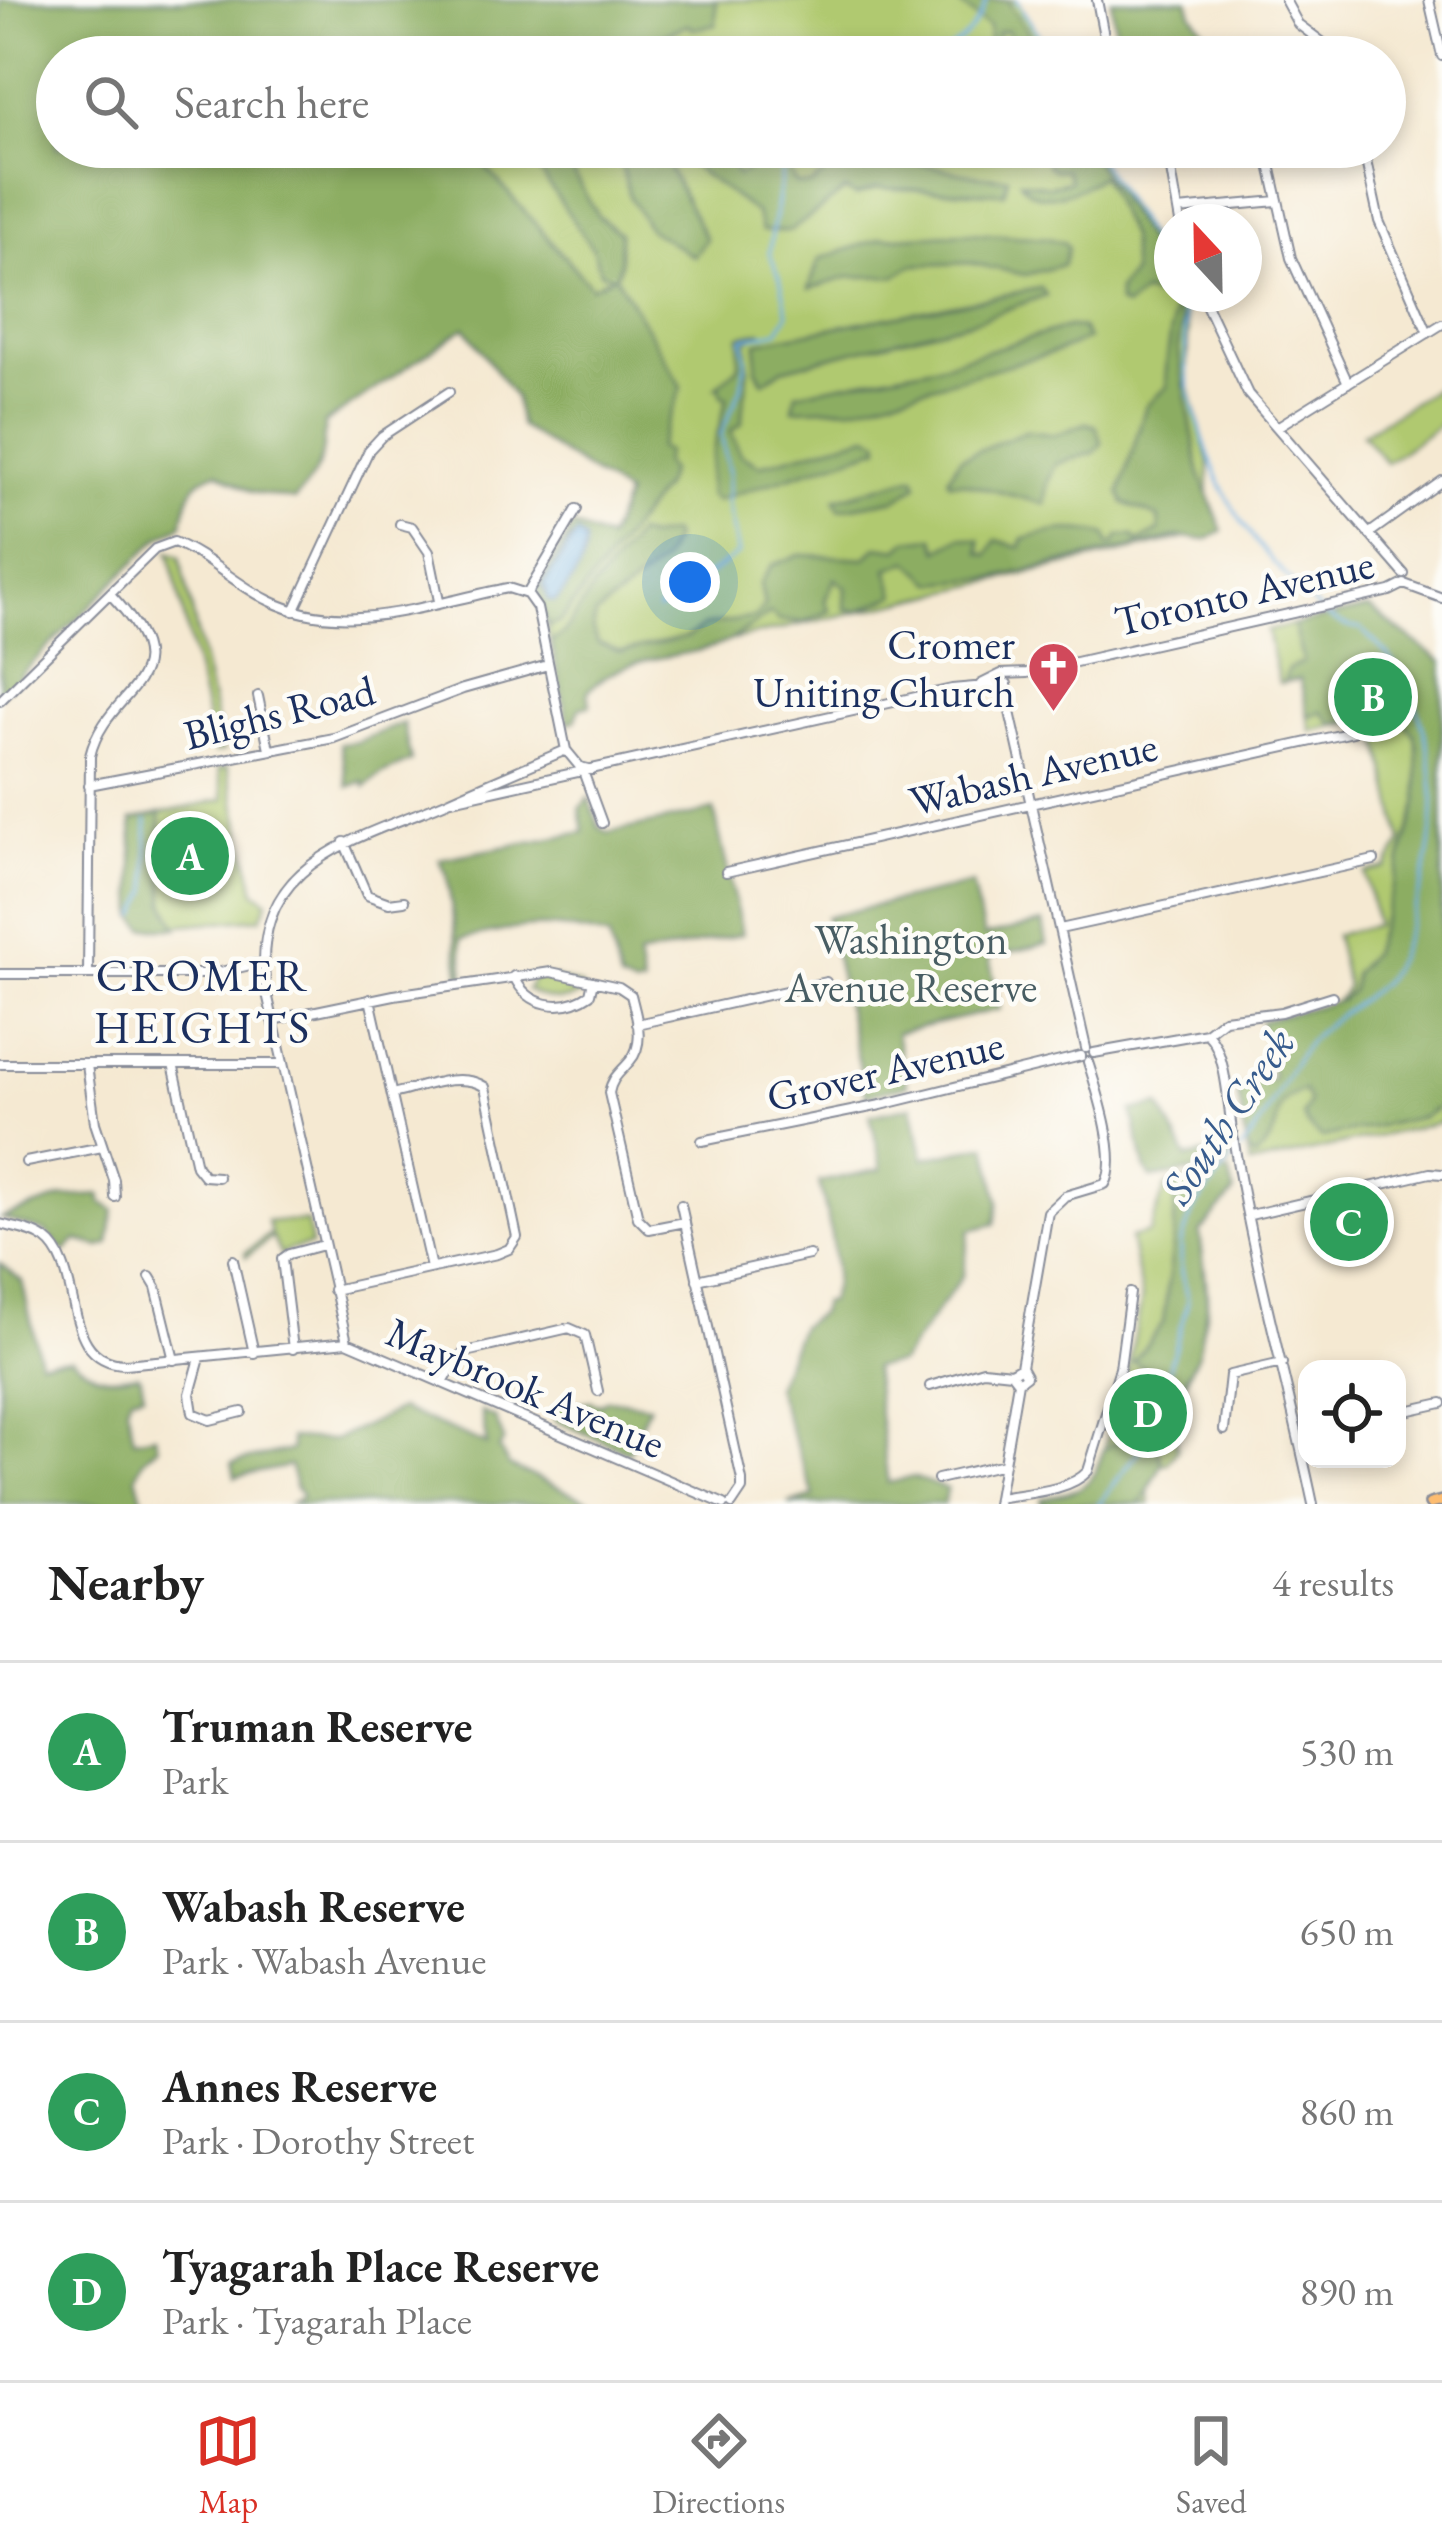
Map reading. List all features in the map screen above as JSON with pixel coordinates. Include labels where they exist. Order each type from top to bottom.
[{"type":"main road","points":[[1430,1504],[1442,1501]]},
{"type":"street","points":[[1097,0],[1104,36]]},
{"type":"street","points":[[1285,0],[1298,24],[1314,36]]},
{"type":"street","points":[[1430,0],[1442,56]]},
{"type":"street","points":[[1170,168],[1177,204]]},
{"type":"street","points":[[1270,168],[1291,258],[1348,383]]},
{"type":"street","points":[[1368,168],[1379,221],[1428,333]]},
{"type":"street","points":[[1244,204],[1277,201]]},
{"type":"street","points":[[1209,312],[1242,383],[1277,428],[1371,532],[1407,581],[1442,598]]},
{"type":"street","points":[[1277,428],[1442,324]]},
{"type":"street","points":[[294,611],[369,450],[382,436],[449,392]]},
{"type":"street","points":[[1371,532],[1442,482]]},
{"type":"street","points":[[526,594],[577,509]]},
{"type":"street","points":[[400,524],[414,522],[429,552],[440,602]]},
{"type":"street","points":[[0,700],[155,549],[174,542],[259,596],[327,620],[508,588],[526,594],[537,608],[566,750],[588,772],[602,823]]},
{"type":"street","name":"Toronto Avenue","points":[[451,800],[1002,681],[1324,607],[1407,581]]},
{"type":"street","points":[[88,974],[93,740],[136,689],[146,658],[136,624],[110,594]]},
{"type":"street","name":"Blighs Road","points":[[89,785],[351,733],[463,689],[548,665]]},
{"type":"street","points":[[1002,681],[1112,1166],[1108,1179],[1096,1189],[1065,1196],[1052,1205],[1045,1222],[997,1501],[1081,1480],[1088,1471],[1120,1368],[1130,1293]]},
{"type":"street","points":[[258,696],[269,749]]},
{"type":"street","name":"Wabash Avenue","points":[[726,872],[1353,732]]},
{"type":"street","name":"Toronto Avenue","points":[[263,962],[269,924],[280,899],[307,866],[344,842],[566,750]]},
{"type":"street","points":[[344,842],[367,895],[389,903],[404,901]]},
{"type":"street","points":[[1060,929],[1374,860]]},
{"type":"street","points":[[0,974],[212,974],[263,962],[347,1342]]},
{"type":"street","points":[[273,1020],[551,972],[619,987],[631,995],[638,1024],[635,1054],[613,1078],[609,1093],[638,1218],[649,1228],[685,1222]]},
{"type":"street","points":[[514,976],[534,1000],[554,1005],[577,1003],[590,994],[593,981]]},
{"type":"street","points":[[638,1024],[826,982]]},
{"type":"street","name":"Grover Avenue","points":[[702,1141],[1206,1033],[1224,1019],[1281,1012],[1332,996]]},
{"type":"street","points":[[370,1000],[431,1268]]},
{"type":"street","points":[[1206,1033],[1216,1047],[1298,1419]]},
{"type":"street","points":[[0,1064],[282,1064]]},
{"type":"street","points":[[86,1064],[115,1198]]},
{"type":"street","points":[[173,1064],[196,1166],[204,1176],[218,1177]]},
{"type":"street","points":[[333,1291],[505,1252],[517,1237],[485,1087],[471,1079],[392,1094]]},
{"type":"street","points":[[26,1162],[102,1147]]},
{"type":"street","points":[[1250,1215],[1442,1174]]},
{"type":"street","points":[[682,1205],[742,1480],[742,1489],[728,1504]]},
{"type":"street","name":"Maybrook Avenue","points":[[0,1224],[34,1233],[56,1250],[73,1310],[100,1358],[117,1364],[347,1342],[728,1504]]},
{"type":"street","points":[[292,1349],[282,1259],[323,1245]]},
{"type":"street","points":[[697,1280],[809,1255]]},
{"type":"street","points":[[233,1260],[254,1353]]},
{"type":"street","points":[[150,1277],[174,1360]]},
{"type":"street","points":[[443,1383],[466,1352],[575,1328],[587,1340],[598,1391]]},
{"type":"street","points":[[200,1358],[190,1394],[193,1413],[210,1420],[242,1412]]},
{"type":"street","points":[[1224,1430],[1231,1375],[1282,1363]]},
{"type":"street","points":[[930,1386],[983,1370],[1016,1370]]},
{"type":"street","points":[[1406,1411],[1442,1403]]},
{"type":"street","points":[[938,1480],[1004,1464]]},
{"type":"street","points":[[1307,1468],[1313,1504]]},
{"type":"green space","points":[[0,0],[716,0],[716,25],[693,29],[688,25],[659,36],[36,36],[36,168],[486,168],[591,287],[614,276],[601,273],[592,248],[537,168],[570,168],[598,216],[620,233],[616,276],[682,387],[658,448],[666,452],[663,462],[669,472],[663,487],[560,622],[548,627],[537,588],[573,526],[608,540],[626,495],[520,426],[515,398],[465,327],[324,424],[318,466],[294,500],[252,492],[217,472],[195,486],[182,525],[160,537],[0,695]],"holes":[[[571,538],[585,553],[570,578],[547,595],[543,587]]]},
{"type":"green space","points":[[682,0],[1016,0],[1039,36],[659,36],[688,25]]},
{"type":"green space","points":[[959,0],[1007,0],[1031,36],[1009,36],[1008,30],[989,36],[989,27]]},
{"type":"green space","points":[[1111,0],[1188,0],[1209,36],[1116,36]]},
{"type":"green space","points":[[486,168],[1104,168],[1154,247],[1154,312],[1184,312],[1187,378],[1209,462],[1208,533],[559,679],[537,588],[573,526],[608,540],[626,494],[615,276],[591,287]]},
{"type":"green space","points":[[622,168],[669,168],[706,239],[694,257],[649,229],[630,198]]},
{"type":"green space","points":[[694,168],[733,168],[737,176],[748,168],[792,168],[796,184],[811,185],[825,168],[940,168],[1008,177],[1004,193],[877,188],[855,196],[845,190],[791,231],[762,231],[756,213]]},
{"type":"green space","points":[[1051,168],[1100,168],[1154,257],[1154,296],[1143,293],[1126,307],[1118,304],[1118,290],[1132,273],[1129,236],[1101,175],[1071,192],[1047,196],[1027,190],[1020,181],[1048,186],[1070,181],[1066,170]]},
{"type":"green space","points":[[968,233],[1047,238],[1068,248],[1063,265],[1025,275],[971,263],[912,265],[896,276],[849,277],[809,289],[819,259],[882,238]]},
{"type":"green space","points":[[1041,288],[1046,295],[980,319],[782,369],[764,382],[756,369],[757,342]]},
{"type":"green space","points":[[1172,312],[1178,312],[1182,322],[1178,347],[1199,472],[1223,531],[1208,539],[1178,537],[994,578],[933,583],[909,561],[888,569],[896,595],[858,611],[845,609],[846,587],[835,579],[825,600],[830,611],[804,622],[779,621],[770,613],[714,647],[621,668],[588,691],[590,705],[580,707],[575,721],[568,723],[551,642],[563,634],[637,534],[647,538],[671,533],[674,538],[662,562],[596,615],[593,628],[598,643],[621,652],[688,637],[703,626],[756,617],[764,605],[760,583],[772,565],[800,555],[866,558],[877,546],[898,549],[908,540],[934,537],[939,550],[961,537],[980,540],[980,553],[988,555],[996,540],[1021,547],[1022,540],[1054,531],[1107,535],[1109,545],[1119,536],[1133,536],[1138,542],[1159,531],[1158,517],[1124,503],[1120,493],[1146,405],[1167,387]]},
{"type":"green space","points":[[1068,327],[1082,328],[1088,339],[854,407],[793,409],[796,393],[935,366]]},
{"type":"green space","points":[[762,331],[747,340],[742,423],[731,431],[740,454],[760,465],[868,435],[879,440],[880,447],[715,501],[709,495],[710,470],[727,398],[716,387],[739,366],[740,336]]},
{"type":"green space","points":[[1442,384],[1442,423],[1386,463],[1362,434]]},
{"type":"green space","points":[[1086,423],[1096,426],[1102,443],[1094,453],[1056,464],[1045,504],[948,478],[960,458],[1026,431],[1055,435]]},
{"type":"green space","points":[[915,476],[918,484],[897,499],[839,509],[835,499]]},
{"type":"green space","points":[[169,551],[180,556],[223,751],[215,753]]},
{"type":"green space","points":[[1369,608],[1442,662],[1442,1122],[1250,1165],[1237,1088],[1273,1079],[1262,1028],[1330,1012],[1347,987],[1335,935],[1376,925],[1365,873],[1386,868],[1402,842],[1379,738],[1354,722],[1311,731],[1300,679],[1279,683],[1267,631]]},
{"type":"green space","points":[[1369,608],[1442,662],[1442,1105],[1423,1117],[1322,1138],[1303,1116],[1309,1102],[1304,1091],[1281,1106],[1270,1141],[1255,1158],[1248,1151],[1237,1088],[1273,1079],[1260,1021],[1342,1000],[1352,989],[1354,973],[1371,953],[1385,914],[1418,801],[1414,734],[1392,710],[1366,703],[1352,709],[1356,719],[1333,725],[1322,712],[1308,716],[1300,679],[1284,682],[1288,669],[1303,662],[1293,625]]},
{"type":"green space","points":[[403,723],[411,761],[365,787],[363,781],[348,787],[340,744]]},
{"type":"green space","points":[[227,767],[255,891],[268,901],[261,918],[145,928],[135,917],[132,820],[224,799],[218,769]]},
{"type":"green space","points":[[589,798],[599,827],[608,833],[714,810],[742,934],[638,957],[643,986],[635,988],[620,981],[609,938],[551,927],[503,931],[461,939],[465,978],[461,979],[447,875],[439,859],[584,832],[580,809]]},
{"type":"green space","points":[[160,813],[165,903],[178,928],[145,928],[135,917],[132,820]]},
{"type":"green space","name":"Washington Avenue Reserve","points":[[972,884],[984,936],[1043,923],[1047,944],[989,957],[1000,1009],[896,1033],[907,1085],[866,1095],[826,917]]},
{"type":"green space","points":[[551,977],[582,986],[582,993],[554,1000],[527,990],[533,978]]},
{"type":"green space","points":[[1160,1105],[1187,1158],[1227,1150],[1230,1166],[1151,1178],[1132,1111]]},
{"type":"green space","points":[[912,1106],[924,1158],[987,1145],[999,1201],[995,1224],[970,1230],[963,1275],[900,1363],[873,1368],[888,1483],[913,1477],[947,1489],[944,1504],[788,1504],[814,1496],[775,1387],[800,1326],[819,1313],[833,1289],[832,1243],[819,1182],[882,1169],[870,1115]]},
{"type":"green space","points":[[1229,1172],[1234,1193],[1200,1232],[1206,1280],[1204,1326],[1177,1417],[1177,1449],[1148,1490],[1150,1504],[1041,1504],[1042,1499],[1085,1487],[1104,1449],[1125,1383],[1142,1298],[1130,1238],[1149,1233],[1166,1186]]},
{"type":"green space","points":[[1229,1172],[1234,1193],[1200,1232],[1207,1304],[1198,1354],[1155,1435],[1162,1464],[1141,1504],[1041,1504],[1042,1499],[1083,1486],[1104,1449],[1129,1434],[1141,1419],[1158,1375],[1133,1362],[1163,1323],[1175,1184]]},
{"type":"green space","points":[[101,1195],[101,1202],[114,1210],[109,1244],[100,1247],[77,1240],[65,1252],[46,1232],[1,1218],[64,1197]]},
{"type":"green space","points":[[1361,1199],[1369,1237],[1337,1244],[1329,1206]]},
{"type":"green space","points":[[267,1221],[307,1222],[311,1245],[281,1256],[272,1237],[246,1257],[271,1233]]},
{"type":"green space","points":[[0,1263],[22,1281],[40,1361],[71,1358],[101,1376],[137,1374],[141,1378],[144,1393],[131,1396],[127,1406],[134,1439],[155,1435],[158,1446],[143,1460],[136,1476],[144,1504],[0,1504]]},
{"type":"green space","points":[[608,1399],[649,1405],[629,1452],[554,1420],[556,1406],[599,1404]]},
{"type":"green space","points":[[400,1409],[487,1445],[481,1412],[495,1418],[504,1440],[499,1449],[509,1466],[597,1504],[291,1504],[302,1496],[290,1466],[235,1477],[232,1463],[291,1450],[290,1438],[334,1440]]},
{"type":"water","points":[[577,534],[585,541],[580,566],[561,595],[549,601],[544,584]]},
{"type":"waterway","points":[[966,36],[987,0]]},
{"type":"waterway","name":"South Creek","points":[[1016,0],[1039,36]]},
{"type":"waterway","points":[[658,610],[738,554],[721,434],[741,388],[746,359],[743,338],[778,331],[788,314],[769,253],[783,168]]},
{"type":"waterway","name":"South Creek","points":[[1104,168],[1154,247]]},
{"type":"waterway","name":"South Creek","points":[[1184,312],[1189,387],[1222,487],[1257,542],[1312,603],[1338,623],[1361,629],[1398,668],[1423,727],[1433,789],[1433,820],[1422,882],[1393,966],[1384,980],[1307,1044],[1239,1151]]},
{"type":"waterway","points":[[137,916],[149,891],[147,820]]},
{"type":"waterway","name":"South Creek","points":[[1099,1504],[1149,1438],[1188,1301],[1181,1243],[1193,1210],[1233,1158]]},
{"type":"place","name":"Wabash Reserve","points":[[1373,697]]},
{"type":"place","name":"Cromer Uniting Church","points":[[1054,714]]},
{"type":"place","name":"Truman Reserve","points":[[190,856]]},
{"type":"place","name":"Annes Reserve","points":[[1349,1222]]},
{"type":"place","name":"Tyagarah Place Reserve","points":[[1148,1413]]},
{"type":"district","name":"CROMER HEIGHTS","points":[[203,1001]]}]
